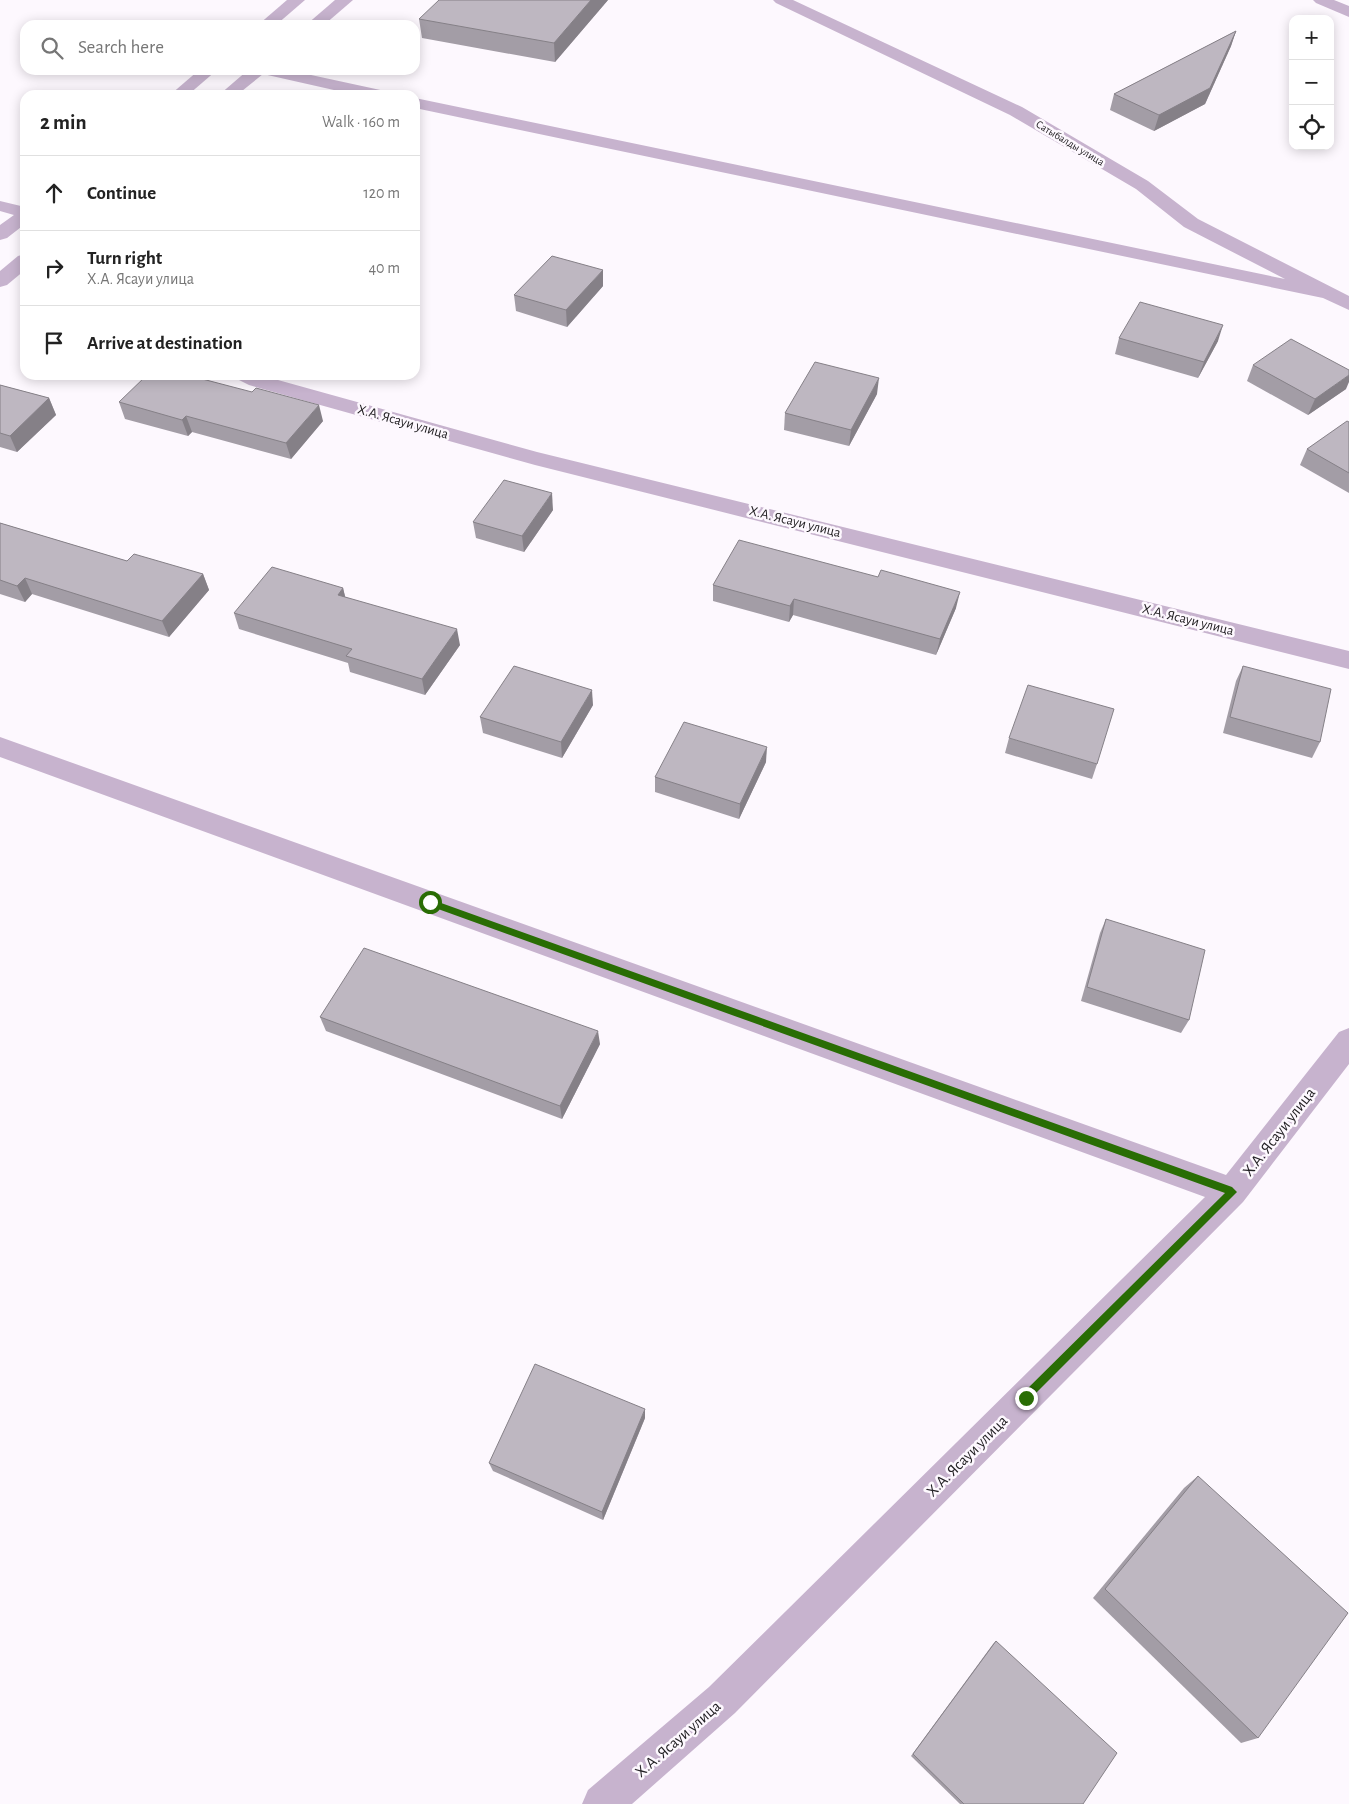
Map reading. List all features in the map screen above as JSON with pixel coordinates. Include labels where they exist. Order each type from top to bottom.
[{"type":"street","points":[[272,20],[297,0]]},
{"type":"street","points":[[320,20],[344,0]]},
{"type":"street","name":"Сатыбалды улица","points":[[781,0],[1016,111],[1142,186],[1191,222],[1349,304]]},
{"type":"street","points":[[1321,0],[1349,12]]},
{"type":"street","points":[[184,90],[203,75]]},
{"type":"street","points":[[233,90],[252,75]]},
{"type":"street","points":[[289,75],[356,90]]},
{"type":"street","points":[[420,103],[1330,294]]},
{"type":"street","points":[[0,206],[20,212]]},
{"type":"street","points":[[6,237],[20,220]]},
{"type":"street","points":[[0,281],[20,264]]},
{"type":"street","name":"Х.А. Ясауи улица","points":[[254,380],[535,458],[1349,660]]},
{"type":"street","points":[[0,747],[1232,1192]]},
{"type":"street","name":"Х.А. Ясауи улица","points":[[602,1804],[722,1700],[1232,1192],[1349,1041]]},
{"type":"building","points":[[439,0],[591,0],[554,43],[419,19]]},
{"type":"building","points":[[1236,31],[1210,88],[1159,115],[1114,94]]},
{"type":"building","points":[[552,256],[603,270],[566,310],[514,295]]},
{"type":"building","points":[[1140,302],[1223,325],[1204,362],[1119,338]]},
{"type":"building","points":[[1291,339],[1349,370],[1349,375],[1315,399],[1253,365]]},
{"type":"building","points":[[815,362],[879,378],[851,430],[785,413]]},
{"type":"building","points":[[142,380],[206,380],[252,392],[256,388],[319,405],[286,443],[186,416],[182,420],[119,402]]},
{"type":"building","points":[[0,385],[49,398],[10,436],[0,433]]},
{"type":"building","points":[[1347,421],[1349,422],[1349,473],[1307,449]]},
{"type":"building","points":[[504,480],[552,493],[522,536],[473,522]]},
{"type":"building","points":[[0,523],[127,561],[134,554],[203,574],[162,621],[25,578],[17,586],[0,580]]},
{"type":"building","points":[[739,540],[878,577],[881,570],[960,592],[940,639],[794,599],[790,606],[713,585]]},
{"type":"building","points":[[272,567],[343,588],[338,595],[457,629],[422,679],[346,656],[352,649],[234,613]]},
{"type":"building","points":[[514,666],[592,690],[561,742],[480,717]]},
{"type":"building","points":[[1243,666],[1331,689],[1320,742],[1230,717]]},
{"type":"building","points":[[1028,685],[1114,709],[1097,764],[1009,738]]},
{"type":"building","points":[[684,722],[767,747],[740,804],[655,777]]},
{"type":"building","points":[[1106,919],[1205,950],[1189,1020],[1087,987]]},
{"type":"building","points":[[364,948],[598,1031],[560,1106],[320,1017]]},
{"type":"building","points":[[535,1364],[645,1409],[602,1512],[489,1463]]},
{"type":"building","points":[[1198,1476],[1348,1613],[1258,1738],[1105,1589]]},
{"type":"building","points":[[996,1641],[1117,1753],[1083,1804],[964,1804],[913,1754]]},
{"type":"route","points":[[430,902],[1232,1192],[1026,1398]]}]
